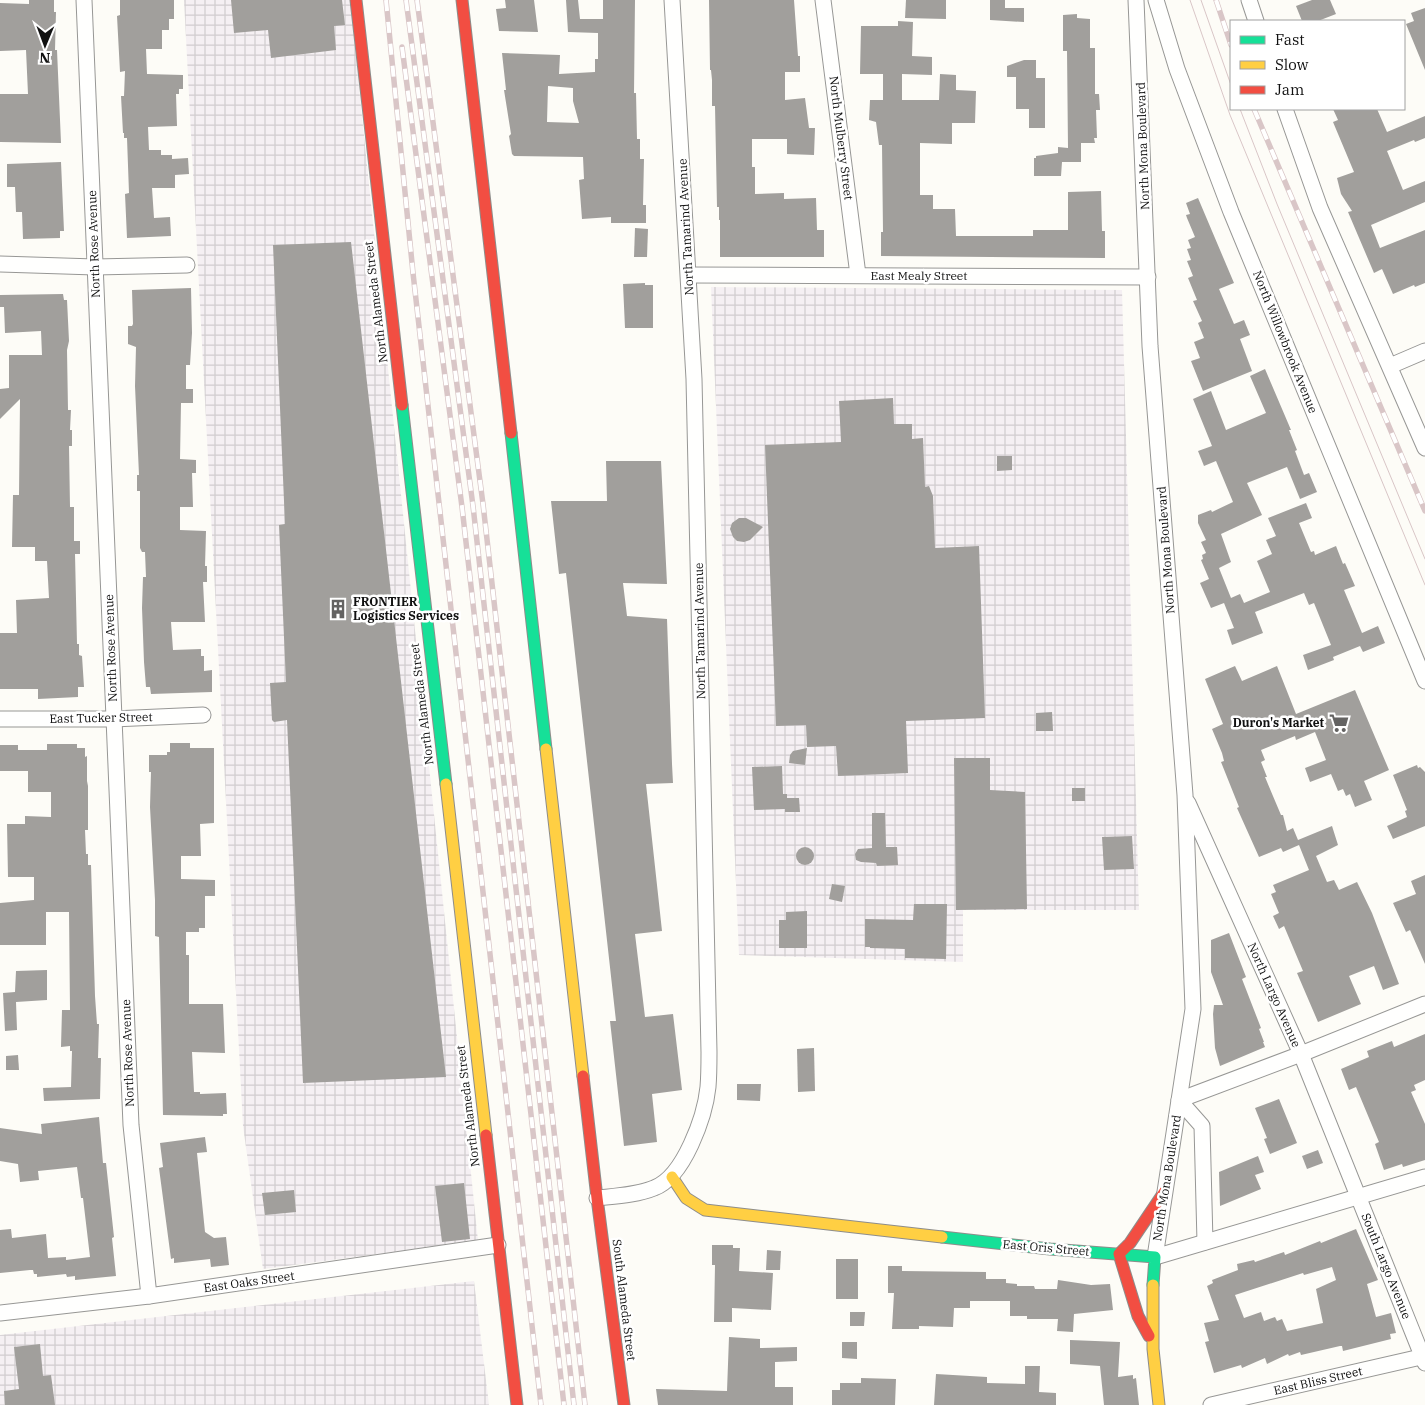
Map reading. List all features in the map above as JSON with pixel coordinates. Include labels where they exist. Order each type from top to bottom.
[{"type":"street","name":"North Rose Avenue","points":[[84,0],[131,1125],[149,1296]]},
{"type":"street","name":"North Alameda Street","points":[[356,0],[517,1405]]},
{"type":"street","points":[[462,0],[597,1198]]},
{"type":"street","name":"North Tamarind Avenue","points":[[597,1198],[635,1193],[655,1188],[672,1177],[688,1151],[700,1121],[708,1088],[709,1052],[694,379],[672,0]]},
{"type":"street","name":"North Mulberry Street","points":[[823,0],[858,275]]},
{"type":"street","name":"North Mona Boulevard","points":[[1136,0],[1151,354],[1185,795],[1193,1009],[1155,1257]]},
{"type":"street","name":"North Willowbrook Avenue","points":[[1156,0],[1177,69],[1231,212],[1425,681]]},
{"type":"street","points":[[1249,0],[1256,20]]},
{"type":"street","points":[[1285,110],[1320,208],[1425,448]]},
{"type":"street","points":[[0,264],[95,267],[187,265]]},
{"type":"street","name":"East Mealy Street","points":[[689,275],[1148,277]]},
{"type":"street","points":[[1390,366],[1425,351]]},
{"type":"street","name":"East Tucker Street","points":[[0,719],[113,719],[203,715]]},
{"type":"street","name":"North Largo Avenue","points":[[1185,795],[1301,1054],[1358,1197]]},
{"type":"street","points":[[1179,1100],[1425,1004]]},
{"type":"street","name":"North Mona Boulevard","points":[[1179,1100],[1202,1126],[1205,1242]]},
{"type":"street","name":"East Oris Street","points":[[672,1177],[686,1198],[705,1210],[1050,1249],[1155,1257],[1425,1177]]},
{"type":"street","points":[[1152,1341],[1138,1316],[1119,1254],[1130,1243],[1165,1192]]},
{"type":"street","name":"South Largo Avenue","points":[[1358,1197],[1424,1359]]},
{"type":"street","name":"South Alameda Street","points":[[597,1198],[624,1405]]},
{"type":"street","name":"East Oaks Street","points":[[0,1313],[149,1296],[498,1245]]},
{"type":"street","points":[[1155,1257],[1152,1287],[1152,1341],[1159,1405]]},
{"type":"street","name":"East Bliss Street","points":[[1211,1405],[1424,1359]]},
{"type":"shaded area","points":[[184,0],[350,0],[478,1241],[263,1269],[243,1126]]},
{"type":"shaded area","points":[[711,287],[1122,290],[1139,910],[963,910],[963,962],[739,955]]},
{"type":"shaded area","points":[[474,1281],[489,1405],[0,1405],[0,1335]]},
{"type":"building","points":[[29,0],[54,0],[61,143],[0,142],[0,94],[28,94],[26,50],[0,51],[0,3],[29,4]]},
{"type":"building","points":[[120,0],[174,0],[174,19],[169,19],[169,30],[162,30],[162,49],[146,49],[147,74],[183,75],[183,89],[179,89],[179,94],[176,94],[177,126],[148,127],[149,150],[161,150],[161,155],[172,155],[172,159],[188,158],[189,174],[175,175],[175,188],[152,188],[154,218],[170,217],[171,236],[127,238],[125,194],[129,193],[127,138],[124,138],[123,133],[121,96],[124,96],[125,71],[120,72],[117,16],[120,15]]},
{"type":"building","points":[[231,0],[342,0],[345,25],[334,26],[336,50],[271,58],[268,30],[234,33]]},
{"type":"building","points":[[505,0],[534,0],[538,32],[499,31],[496,9],[506,8]]},
{"type":"building","points":[[566,0],[578,0],[580,19],[603,19],[603,0],[635,0],[634,93],[636,93],[637,139],[640,139],[640,159],[644,159],[643,205],[646,205],[646,223],[611,223],[611,217],[582,219],[579,180],[584,179],[583,157],[514,156],[512,154],[504,90],[506,90],[502,53],[560,55],[559,74],[595,72],[595,59],[598,59],[598,33],[568,32]],"holes":[[[548,86],[573,88],[573,101],[579,123],[547,122]]]},
{"type":"building","points":[[709,0],[794,0],[800,72],[785,72],[785,100],[805,98],[809,128],[815,128],[814,155],[787,154],[787,139],[752,139],[752,167],[755,167],[755,194],[784,193],[784,199],[816,198],[817,230],[824,230],[824,257],[720,257],[715,106],[712,106],[710,70]]},
{"type":"building","points":[[906,0],[946,0],[946,19],[905,18]]},
{"type":"building","points":[[990,0],[1005,0],[1005,8],[1024,8],[1024,22],[990,20]]},
{"type":"building","points":[[1312,0],[1330,0],[1336,14],[1321,20],[1302,20],[1296,6]]},
{"type":"building","points":[[1425,8],[1425,70],[1406,24],[1414,21],[1411,13]]},
{"type":"building","points":[[1077,14],[1077,18],[1090,19],[1090,48],[1095,48],[1095,94],[1099,94],[1100,110],[1096,110],[1097,138],[1094,138],[1095,143],[1081,143],[1081,162],[1062,162],[1061,176],[1034,176],[1034,158],[1036,156],[1058,153],[1058,147],[1068,148],[1067,51],[1063,51],[1063,15]]},
{"type":"building","points":[[898,21],[913,22],[912,56],[932,57],[932,75],[902,74],[902,100],[939,100],[940,74],[956,75],[956,90],[976,91],[975,123],[952,123],[952,144],[920,143],[920,195],[933,195],[933,209],[955,209],[956,236],[1033,236],[1033,230],[1068,230],[1068,192],[1101,191],[1102,231],[1105,231],[1105,258],[881,256],[881,232],[883,232],[882,145],[879,145],[876,122],[869,120],[870,100],[883,100],[883,74],[860,74],[861,26],[898,26]]},
{"type":"building","points":[[1024,60],[1036,60],[1036,78],[1045,78],[1045,128],[1029,128],[1029,109],[1016,109],[1016,77],[1007,77],[1007,66]]},
{"type":"building","points":[[1333,110],[1377,110],[1387,132],[1425,116],[1425,138],[1415,142],[1414,140],[1387,151],[1403,190],[1425,181],[1425,202],[1371,225],[1380,248],[1425,230],[1425,283],[1415,287],[1414,285],[1393,294],[1382,269],[1374,273],[1348,212],[1352,211],[1341,194],[1337,178],[1354,172],[1333,122],[1338,120]]},
{"type":"building","points":[[61,162],[64,231],[60,231],[60,238],[23,239],[22,212],[16,212],[15,187],[7,187],[7,164]]},
{"type":"building","points":[[1198,198],[1234,283],[1219,289],[1234,324],[1244,320],[1250,335],[1240,339],[1252,371],[1203,391],[1191,361],[1200,358],[1194,342],[1204,338],[1198,323],[1202,321],[1193,301],[1197,300],[1188,278],[1193,276],[1187,261],[1191,260],[1187,249],[1191,248],[1188,240],[1195,237],[1186,215],[1190,214],[1186,203]]},
{"type":"building","points":[[635,228],[648,229],[647,257],[634,257]]},
{"type":"building","name":"FRONTIER Logistics Services","points":[[351,242],[446,1077],[303,1083],[287,720],[274,722],[272,720],[270,683],[286,682],[279,525],[285,524],[273,245]]},
{"type":"building","points":[[645,283],[645,285],[653,285],[653,328],[625,328],[623,284]]},
{"type":"building","points":[[191,288],[192,333],[190,365],[186,365],[186,389],[193,389],[193,403],[181,403],[180,459],[196,460],[196,473],[192,473],[193,507],[180,507],[180,530],[206,531],[205,566],[207,566],[207,582],[203,582],[205,622],[171,622],[173,650],[201,649],[201,656],[204,656],[204,671],[212,670],[212,692],[151,694],[150,687],[146,687],[144,662],[142,608],[143,577],[146,577],[145,552],[142,552],[140,548],[140,491],[137,491],[137,475],[139,475],[135,386],[136,347],[128,344],[128,326],[133,324],[132,290]]},
{"type":"building","points":[[63,294],[64,300],[67,300],[69,341],[67,350],[68,410],[71,410],[70,430],[72,430],[72,446],[69,446],[70,507],[74,507],[74,541],[80,541],[80,554],[75,554],[77,644],[79,644],[79,655],[82,656],[84,687],[78,687],[78,697],[38,699],[38,689],[0,689],[0,633],[17,633],[16,600],[49,598],[47,561],[35,561],[35,547],[12,547],[13,495],[19,495],[20,399],[0,419],[0,389],[9,388],[9,355],[42,355],[41,331],[5,333],[4,307],[0,307],[0,295]]},
{"type":"building","points":[[1265,369],[1291,430],[1289,430],[1304,475],[1309,473],[1317,492],[1300,499],[1287,467],[1247,483],[1262,515],[1221,534],[1231,562],[1219,568],[1231,598],[1240,594],[1244,603],[1270,592],[1257,561],[1272,554],[1266,540],[1276,536],[1268,518],[1306,503],[1312,518],[1299,523],[1311,552],[1314,551],[1315,555],[1336,546],[1355,586],[1344,590],[1362,633],[1378,626],[1385,643],[1363,652],[1360,646],[1333,657],[1334,660],[1308,670],[1303,655],[1331,645],[1314,603],[1309,605],[1304,593],[1255,612],[1263,633],[1232,645],[1227,630],[1234,628],[1224,603],[1211,608],[1200,583],[1209,579],[1201,560],[1203,559],[1202,555],[1206,553],[1201,542],[1206,540],[1198,523],[1198,515],[1211,510],[1212,512],[1233,502],[1216,461],[1204,466],[1198,451],[1212,446],[1193,399],[1211,391],[1226,430],[1266,413],[1250,376]]},
{"type":"building","points":[[893,398],[894,424],[912,424],[912,439],[923,438],[925,487],[929,486],[933,496],[935,548],[979,546],[985,718],[906,721],[908,773],[838,776],[836,746],[807,747],[806,725],[776,726],[765,445],[841,442],[839,401]]},
{"type":"building","points":[[997,456],[1012,456],[1012,470],[997,471]]},
{"type":"building","points":[[606,461],[661,461],[667,584],[623,583],[627,616],[667,619],[673,783],[646,784],[662,931],[635,934],[645,1017],[673,1014],[682,1090],[652,1094],[657,1142],[624,1146],[610,1021],[616,1021],[566,573],[559,574],[551,501],[607,501]]},
{"type":"building","points":[[739,518],[746,518],[763,527],[750,540],[744,542],[737,541],[730,529],[732,523]]},
{"type":"building","points":[[1235,666],[1242,681],[1277,666],[1296,714],[1355,690],[1389,770],[1364,781],[1372,800],[1355,807],[1350,794],[1346,796],[1343,789],[1338,791],[1331,774],[1310,782],[1305,768],[1326,760],[1315,732],[1296,740],[1295,736],[1261,750],[1265,760],[1261,762],[1267,777],[1265,777],[1281,815],[1283,815],[1287,831],[1293,828],[1298,840],[1332,826],[1338,845],[1316,856],[1327,882],[1334,880],[1339,890],[1357,882],[1372,913],[1399,984],[1383,990],[1374,966],[1349,976],[1361,1004],[1318,1022],[1297,973],[1303,971],[1284,926],[1279,929],[1273,916],[1279,913],[1271,894],[1276,892],[1273,885],[1309,870],[1299,845],[1283,852],[1281,848],[1259,857],[1237,808],[1239,807],[1221,762],[1224,761],[1222,753],[1212,729],[1223,724],[1205,679]]},
{"type":"building","points":[[1052,712],[1053,731],[1036,731],[1036,713]]},
{"type":"building","points":[[170,743],[190,743],[190,748],[214,748],[214,823],[200,824],[201,856],[181,856],[181,879],[215,880],[215,896],[205,896],[205,928],[199,928],[199,932],[186,932],[186,955],[189,955],[189,1004],[223,1004],[225,1053],[192,1052],[194,1092],[200,1092],[200,1094],[226,1093],[227,1114],[223,1114],[223,1116],[163,1115],[159,937],[155,936],[149,755],[167,755],[167,752],[170,752]]},
{"type":"building","points":[[47,744],[77,744],[77,748],[85,748],[85,757],[87,756],[88,830],[85,830],[86,854],[88,854],[88,865],[91,865],[95,996],[97,1024],[99,1024],[98,1058],[101,1058],[100,1099],[44,1101],[43,1088],[71,1087],[72,1051],[70,1051],[70,1046],[61,1047],[62,1010],[70,1010],[69,912],[46,912],[46,945],[0,945],[0,903],[34,900],[34,877],[8,877],[7,824],[25,824],[25,816],[51,817],[51,792],[28,792],[28,771],[0,771],[0,745],[18,745],[18,750],[47,750]]},
{"type":"building","points":[[807,748],[805,765],[789,763],[790,755],[793,751]]},
{"type":"building","points":[[954,758],[990,758],[990,790],[1025,792],[1027,909],[956,910]]},
{"type":"building","points":[[1417,765],[1418,768],[1420,767],[1425,772],[1425,826],[1393,839],[1387,826],[1407,817],[1405,811],[1407,810],[1393,775]]},
{"type":"building","points":[[782,766],[783,794],[787,794],[787,798],[799,798],[800,812],[785,812],[785,809],[754,810],[752,767]]},
{"type":"building","points":[[1072,788],[1085,788],[1085,801],[1072,801]]},
{"type":"building","points":[[872,813],[885,813],[886,847],[897,847],[898,865],[877,866],[876,863],[856,860],[855,854],[858,849],[872,848]]},
{"type":"building","points":[[1132,836],[1134,869],[1104,870],[1102,837]]},
{"type":"building","points":[[805,847],[811,850],[814,856],[811,862],[805,865],[799,862],[796,856],[799,850]]},
{"type":"building","points":[[1425,875],[1425,964],[1410,930],[1406,932],[1393,903],[1416,894],[1411,881]]},
{"type":"building","points":[[832,884],[845,886],[842,902],[829,899]]},
{"type":"building","points":[[914,904],[947,904],[946,959],[905,958],[905,949],[865,947],[865,919],[913,920]]},
{"type":"building","points":[[807,911],[807,948],[779,948],[779,920],[786,920],[786,912]]},
{"type":"building","points":[[1229,933],[1246,977],[1242,979],[1261,1028],[1259,1029],[1265,1047],[1220,1066],[1215,1048],[1213,1014],[1214,1005],[1223,1005],[1211,972],[1211,940]]},
{"type":"building","points":[[47,970],[47,1000],[16,1002],[17,1030],[5,1031],[3,993],[15,992],[16,971]]},
{"type":"building","points":[[1425,1034],[1425,1080],[1414,1085],[1416,1090],[1411,1092],[1425,1124],[1425,1160],[1403,1167],[1402,1164],[1384,1170],[1375,1144],[1379,1142],[1356,1087],[1349,1090],[1341,1069],[1369,1057],[1367,1051],[1392,1041],[1394,1047]]},
{"type":"building","points":[[814,1048],[815,1091],[798,1092],[797,1049]]},
{"type":"building","points":[[18,1055],[19,1070],[6,1070],[6,1056]]},
{"type":"building","points":[[737,1084],[761,1084],[760,1101],[737,1100]]},
{"type":"building","points":[[1279,1099],[1297,1143],[1270,1154],[1264,1139],[1267,1138],[1255,1108]]},
{"type":"building","points":[[99,1117],[103,1163],[106,1163],[114,1237],[112,1238],[116,1276],[75,1280],[75,1276],[67,1277],[66,1274],[37,1277],[33,1270],[0,1273],[0,1230],[11,1229],[12,1238],[46,1234],[48,1258],[66,1257],[66,1260],[90,1257],[83,1198],[81,1198],[77,1167],[38,1171],[39,1180],[20,1182],[18,1164],[0,1161],[0,1128],[42,1134],[41,1124]]},
{"type":"building","points":[[205,1137],[207,1152],[197,1153],[205,1232],[214,1238],[226,1237],[229,1265],[211,1267],[210,1259],[174,1263],[174,1258],[171,1259],[159,1168],[163,1167],[160,1143]]},
{"type":"building","points":[[1318,1150],[1323,1163],[1307,1169],[1302,1156]]},
{"type":"building","points":[[1258,1156],[1264,1172],[1255,1175],[1261,1189],[1220,1206],[1219,1172]]},
{"type":"building","points":[[464,1183],[470,1239],[442,1242],[435,1186]]},
{"type":"building","points":[[294,1190],[296,1212],[265,1215],[262,1193]]},
{"type":"building","points":[[1356,1229],[1378,1280],[1367,1284],[1376,1317],[1391,1313],[1396,1333],[1390,1334],[1391,1339],[1343,1351],[1342,1346],[1340,1346],[1301,1355],[1300,1352],[1289,1356],[1288,1354],[1267,1364],[1265,1358],[1242,1368],[1241,1365],[1214,1373],[1205,1342],[1209,1341],[1204,1323],[1219,1320],[1207,1286],[1213,1283],[1212,1280],[1238,1270],[1237,1264],[1254,1260],[1255,1262],[1284,1252],[1285,1255],[1320,1241],[1321,1243]],"holes":[[[1332,1267],[1336,1280],[1316,1289],[1323,1323],[1287,1331],[1282,1319],[1277,1321],[1275,1317],[1264,1321],[1261,1312],[1244,1318],[1235,1295],[1303,1273],[1304,1275]]]},
{"type":"building","points":[[712,1245],[733,1245],[733,1248],[740,1248],[739,1271],[773,1273],[771,1310],[732,1308],[732,1322],[714,1322],[715,1265],[712,1265]]},
{"type":"building","points":[[767,1250],[781,1251],[780,1270],[766,1270]]},
{"type":"building","points":[[836,1259],[858,1259],[858,1299],[836,1299]]},
{"type":"building","points":[[888,1266],[902,1266],[902,1271],[986,1272],[986,1279],[1006,1279],[1006,1283],[1017,1284],[1017,1286],[1034,1286],[1035,1289],[1057,1289],[1058,1280],[1091,1285],[1110,1284],[1113,1310],[1074,1314],[1073,1332],[1057,1331],[1058,1319],[1027,1319],[1027,1316],[1010,1316],[1010,1301],[970,1301],[970,1308],[954,1308],[953,1327],[919,1326],[919,1329],[892,1329],[894,1293],[888,1293]]},
{"type":"building","points":[[850,1312],[865,1312],[864,1326],[850,1326]]},
{"type":"building","points":[[729,1337],[760,1339],[760,1348],[797,1347],[797,1361],[775,1362],[775,1387],[793,1387],[793,1405],[658,1405],[656,1389],[727,1391]]},
{"type":"building","points":[[1070,1340],[1120,1342],[1118,1377],[1133,1375],[1133,1379],[1136,1378],[1139,1405],[1104,1405],[1100,1366],[1070,1364]]},
{"type":"building","points":[[842,1342],[857,1342],[857,1359],[842,1358]]},
{"type":"building","points":[[40,1344],[43,1376],[51,1375],[55,1405],[5,1405],[4,1391],[19,1389],[14,1347]]},
{"type":"building","points":[[1025,1366],[1040,1366],[1039,1392],[1056,1393],[1056,1405],[934,1405],[936,1374],[987,1377],[987,1383],[1025,1384]]},
{"type":"building","points":[[861,1378],[896,1379],[895,1405],[832,1405],[832,1390],[840,1390],[840,1383],[861,1383]]},
{"type":"tram line","points":[[1190,0],[1230,115],[1425,585]]},
{"type":"tram line","points":[[1201,0],[1230,82]]},
{"type":"tram line","points":[[1240,110],[1277,204],[1425,559]]},
{"type":"railway","points":[[386,0],[413,273],[541,1405]]},
{"type":"railway","points":[[406,0],[473,506],[574,1405]]},
{"type":"railway","points":[[417,0],[483,504],[585,1405]]},
{"type":"railway","points":[[1216,0],[1230,42]]},
{"type":"railway","points":[[402,47],[462,507],[564,1405]]},
{"type":"railway","points":[[1254,110],[1425,511]]},
{"type":"traffic: fast","points":[[402,405],[446,784]]},
{"type":"traffic: fast","points":[[511,433],[546,749]]},
{"type":"traffic: fast","points":[[942,1237],[1050,1249],[1155,1257],[1153,1285]]},
{"type":"traffic: slow","points":[[546,749],[583,1076]]},
{"type":"traffic: slow","points":[[446,784],[486,1135]]},
{"type":"traffic: slow","points":[[672,1177],[686,1198],[705,1210],[942,1237]]},
{"type":"traffic: slow","points":[[1153,1285],[1153,1349],[1159,1405]]},
{"type":"traffic: jam","points":[[356,0],[402,405]]},
{"type":"traffic: jam","points":[[462,0],[511,433]]},
{"type":"traffic: jam","points":[[583,1076],[624,1405]]},
{"type":"traffic: jam","points":[[486,1135],[517,1405]]},
{"type":"traffic: jam","points":[[1149,1336],[1138,1316],[1119,1254],[1130,1243],[1165,1191]]},
{"type":"place","name":"FRONTIER Logistics Services","points":[[338,609]]},
{"type":"place","name":"Duron's Market","points":[[1339,723]]}]
